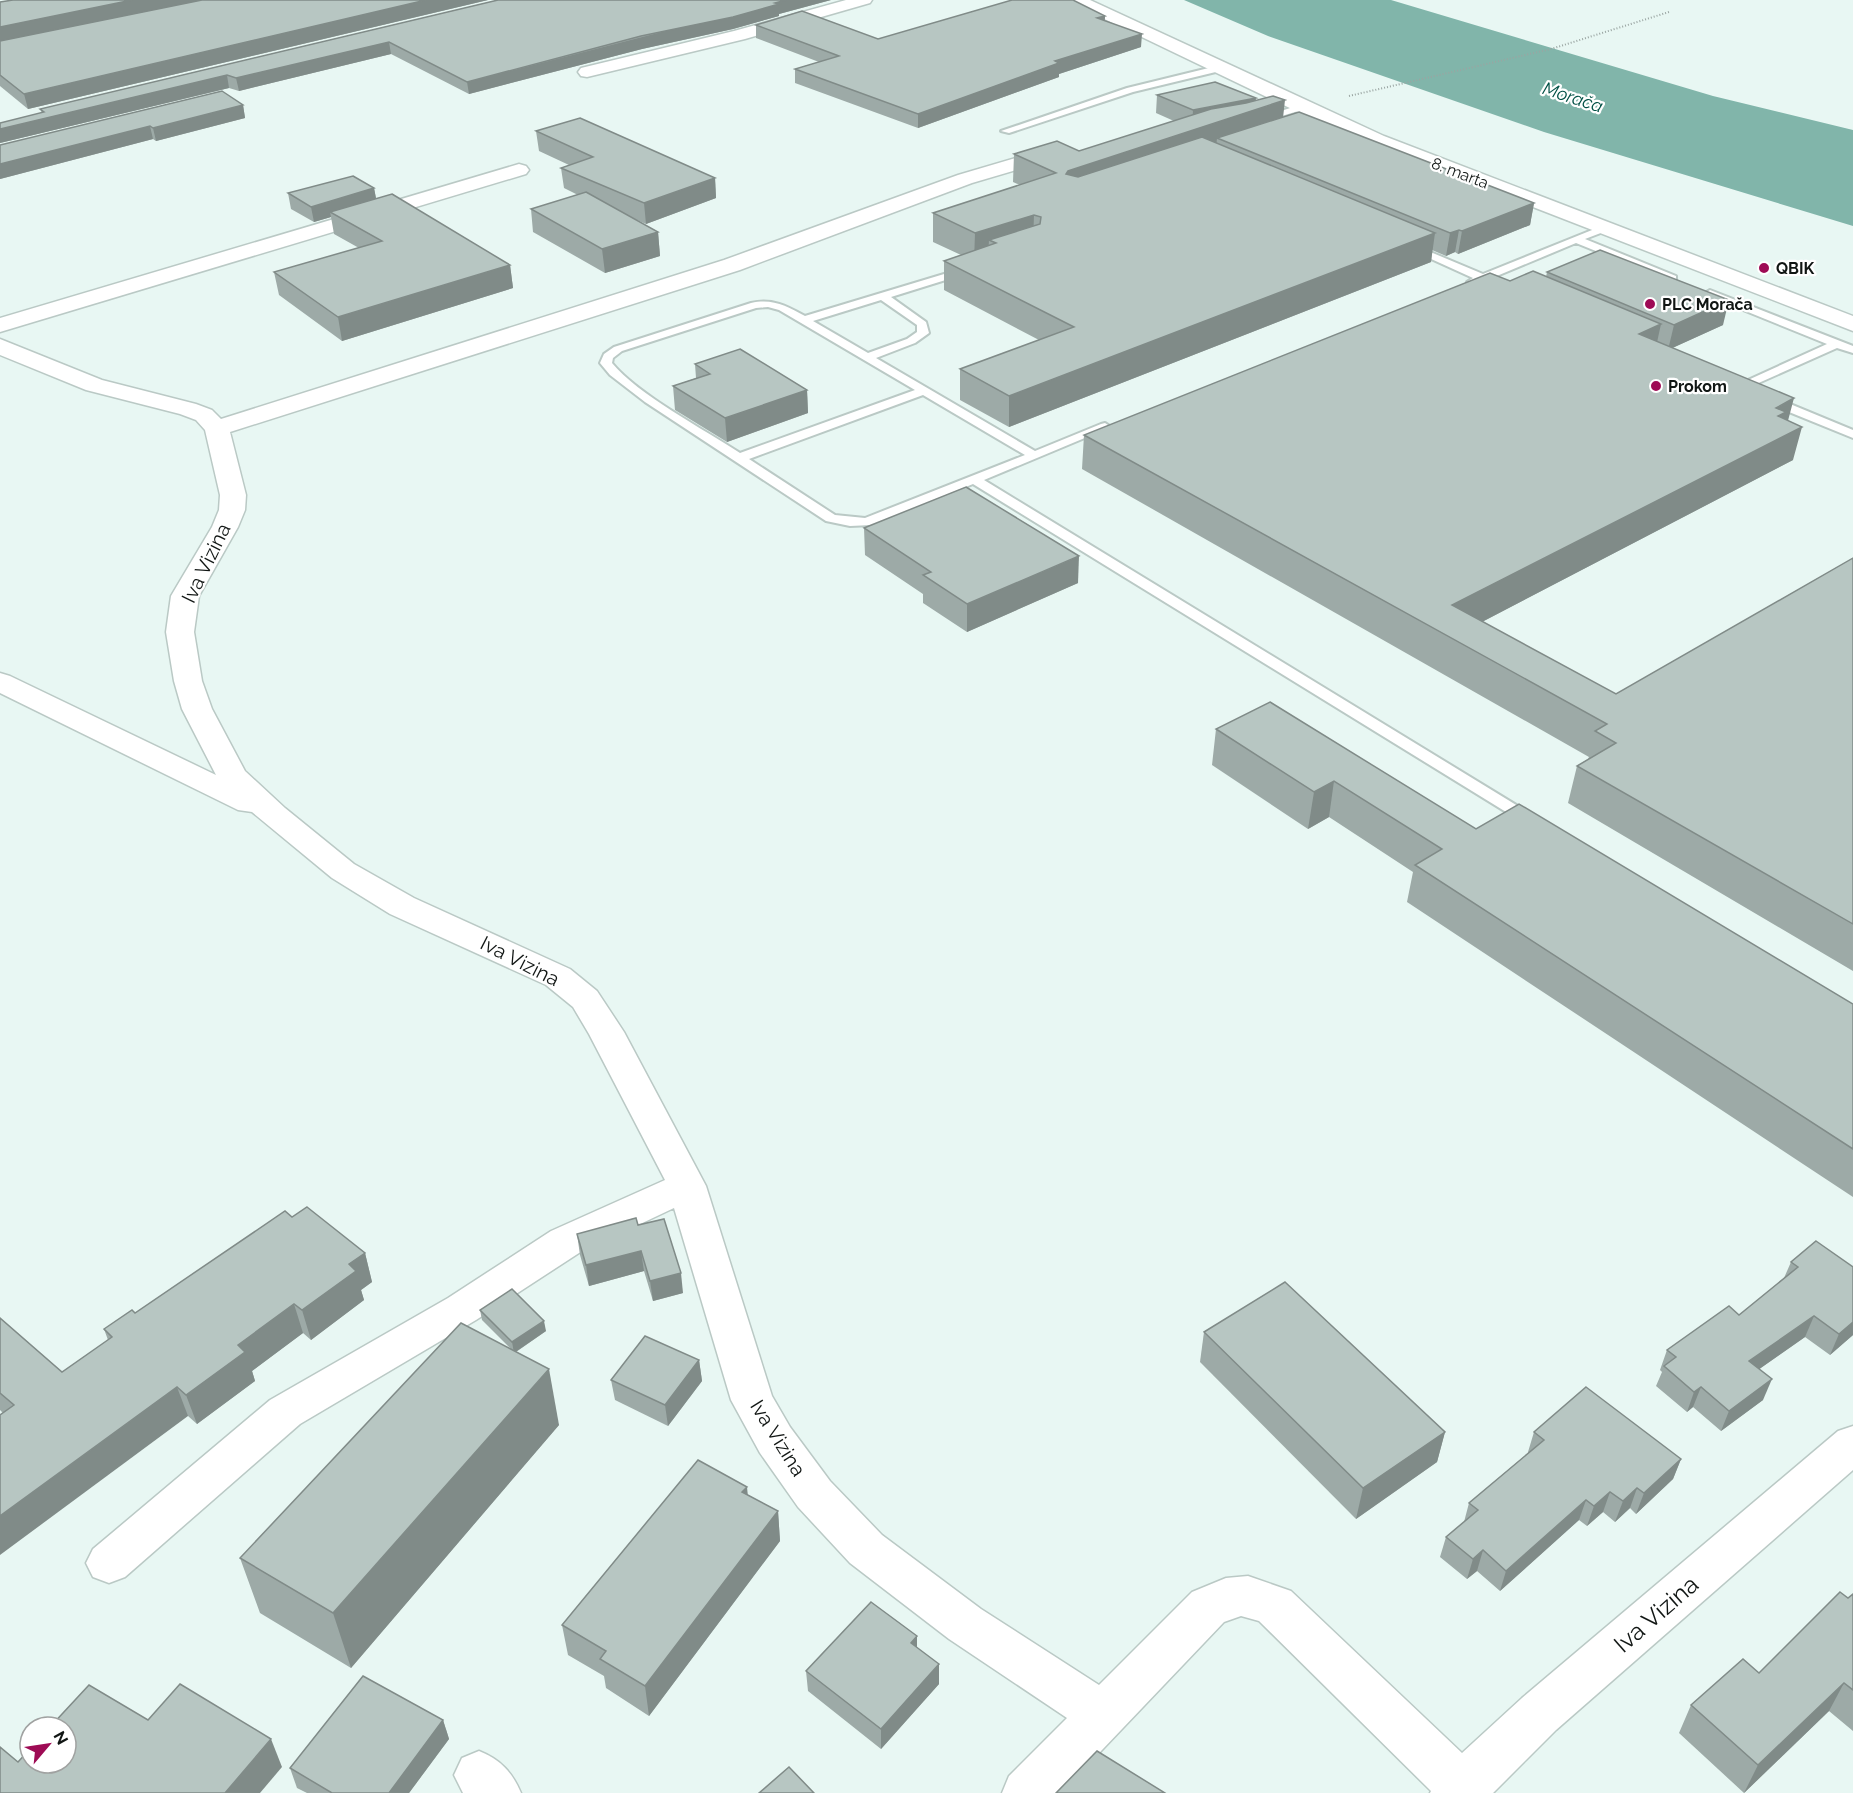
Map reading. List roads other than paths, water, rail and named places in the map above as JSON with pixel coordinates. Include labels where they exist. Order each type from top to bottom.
[{"type":"street","points":[[587,72],[739,35],[864,0]]},
{"type":"street","name":"8. marta","points":[[1077,0],[1338,124],[1602,229],[1853,324]]},
{"type":"street","points":[[0,346],[94,385],[204,415],[217,428],[732,265],[965,179],[1030,160]]},
{"type":"street","points":[[0,325],[519,170]]},
{"type":"street","name":"Iva Vizina","points":[[217,428],[233,495],[232,510],[225,527],[186,596],[180,632],[188,681],[196,709],[232,776],[274,815],[343,871],[402,906],[558,976],[585,999],[606,1032],[687,1186],[752,1400],[775,1440],[814,1494],[866,1550],[965,1624],[1102,1714]]},
{"type":"street","points":[[0,682],[274,815]]},
{"type":"street","points":[[109,1563],[285,1412],[462,1309],[565,1242],[687,1186]]},
{"type":"street","name":"Iva Vizina","points":[[1028,1793],[1208,1607],[1232,1595],[1252,1595],[1275,1606],[1462,1791],[1548,1706],[1853,1444]]},
{"type":"lane","points":[[1006,131],[1130,90],[1221,68]]},
{"type":"lane","points":[[1253,122],[1302,108]]},
{"type":"lane","points":[[1316,123],[1338,124]]},
{"type":"lane","points":[[1461,286],[1488,280],[1575,239],[1602,229]]},
{"type":"lane","points":[[1575,239],[1853,350]]},
{"type":"lane","points":[[1396,241],[1488,280]]},
{"type":"lane","points":[[804,320],[980,266]]},
{"type":"lane","points":[[867,357],[923,333],[922,324],[884,296]]},
{"type":"lane","points":[[1034,455],[783,308],[768,304],[755,305],[618,349],[608,356],[606,363],[627,384],[831,518],[850,522],[867,522],[1034,455],[1121,420]]},
{"type":"lane","points":[[1836,344],[1736,385],[1853,434]]},
{"type":"lane","points":[[739,458],[924,391]]},
{"type":"lane","points":[[974,479],[1546,830]]},
{"type":"water","name":"Morača","points":[[1184,0],[1391,0],[1713,96],[1853,130],[1853,226],[1544,132],[1268,36]]},
{"type":"place","name":"QBIK","points":[[1764,268]]},
{"type":"place","name":"PLC Morača","points":[[1650,304]]},
{"type":"place","name":"Prokom","points":[[1656,386]]}]
